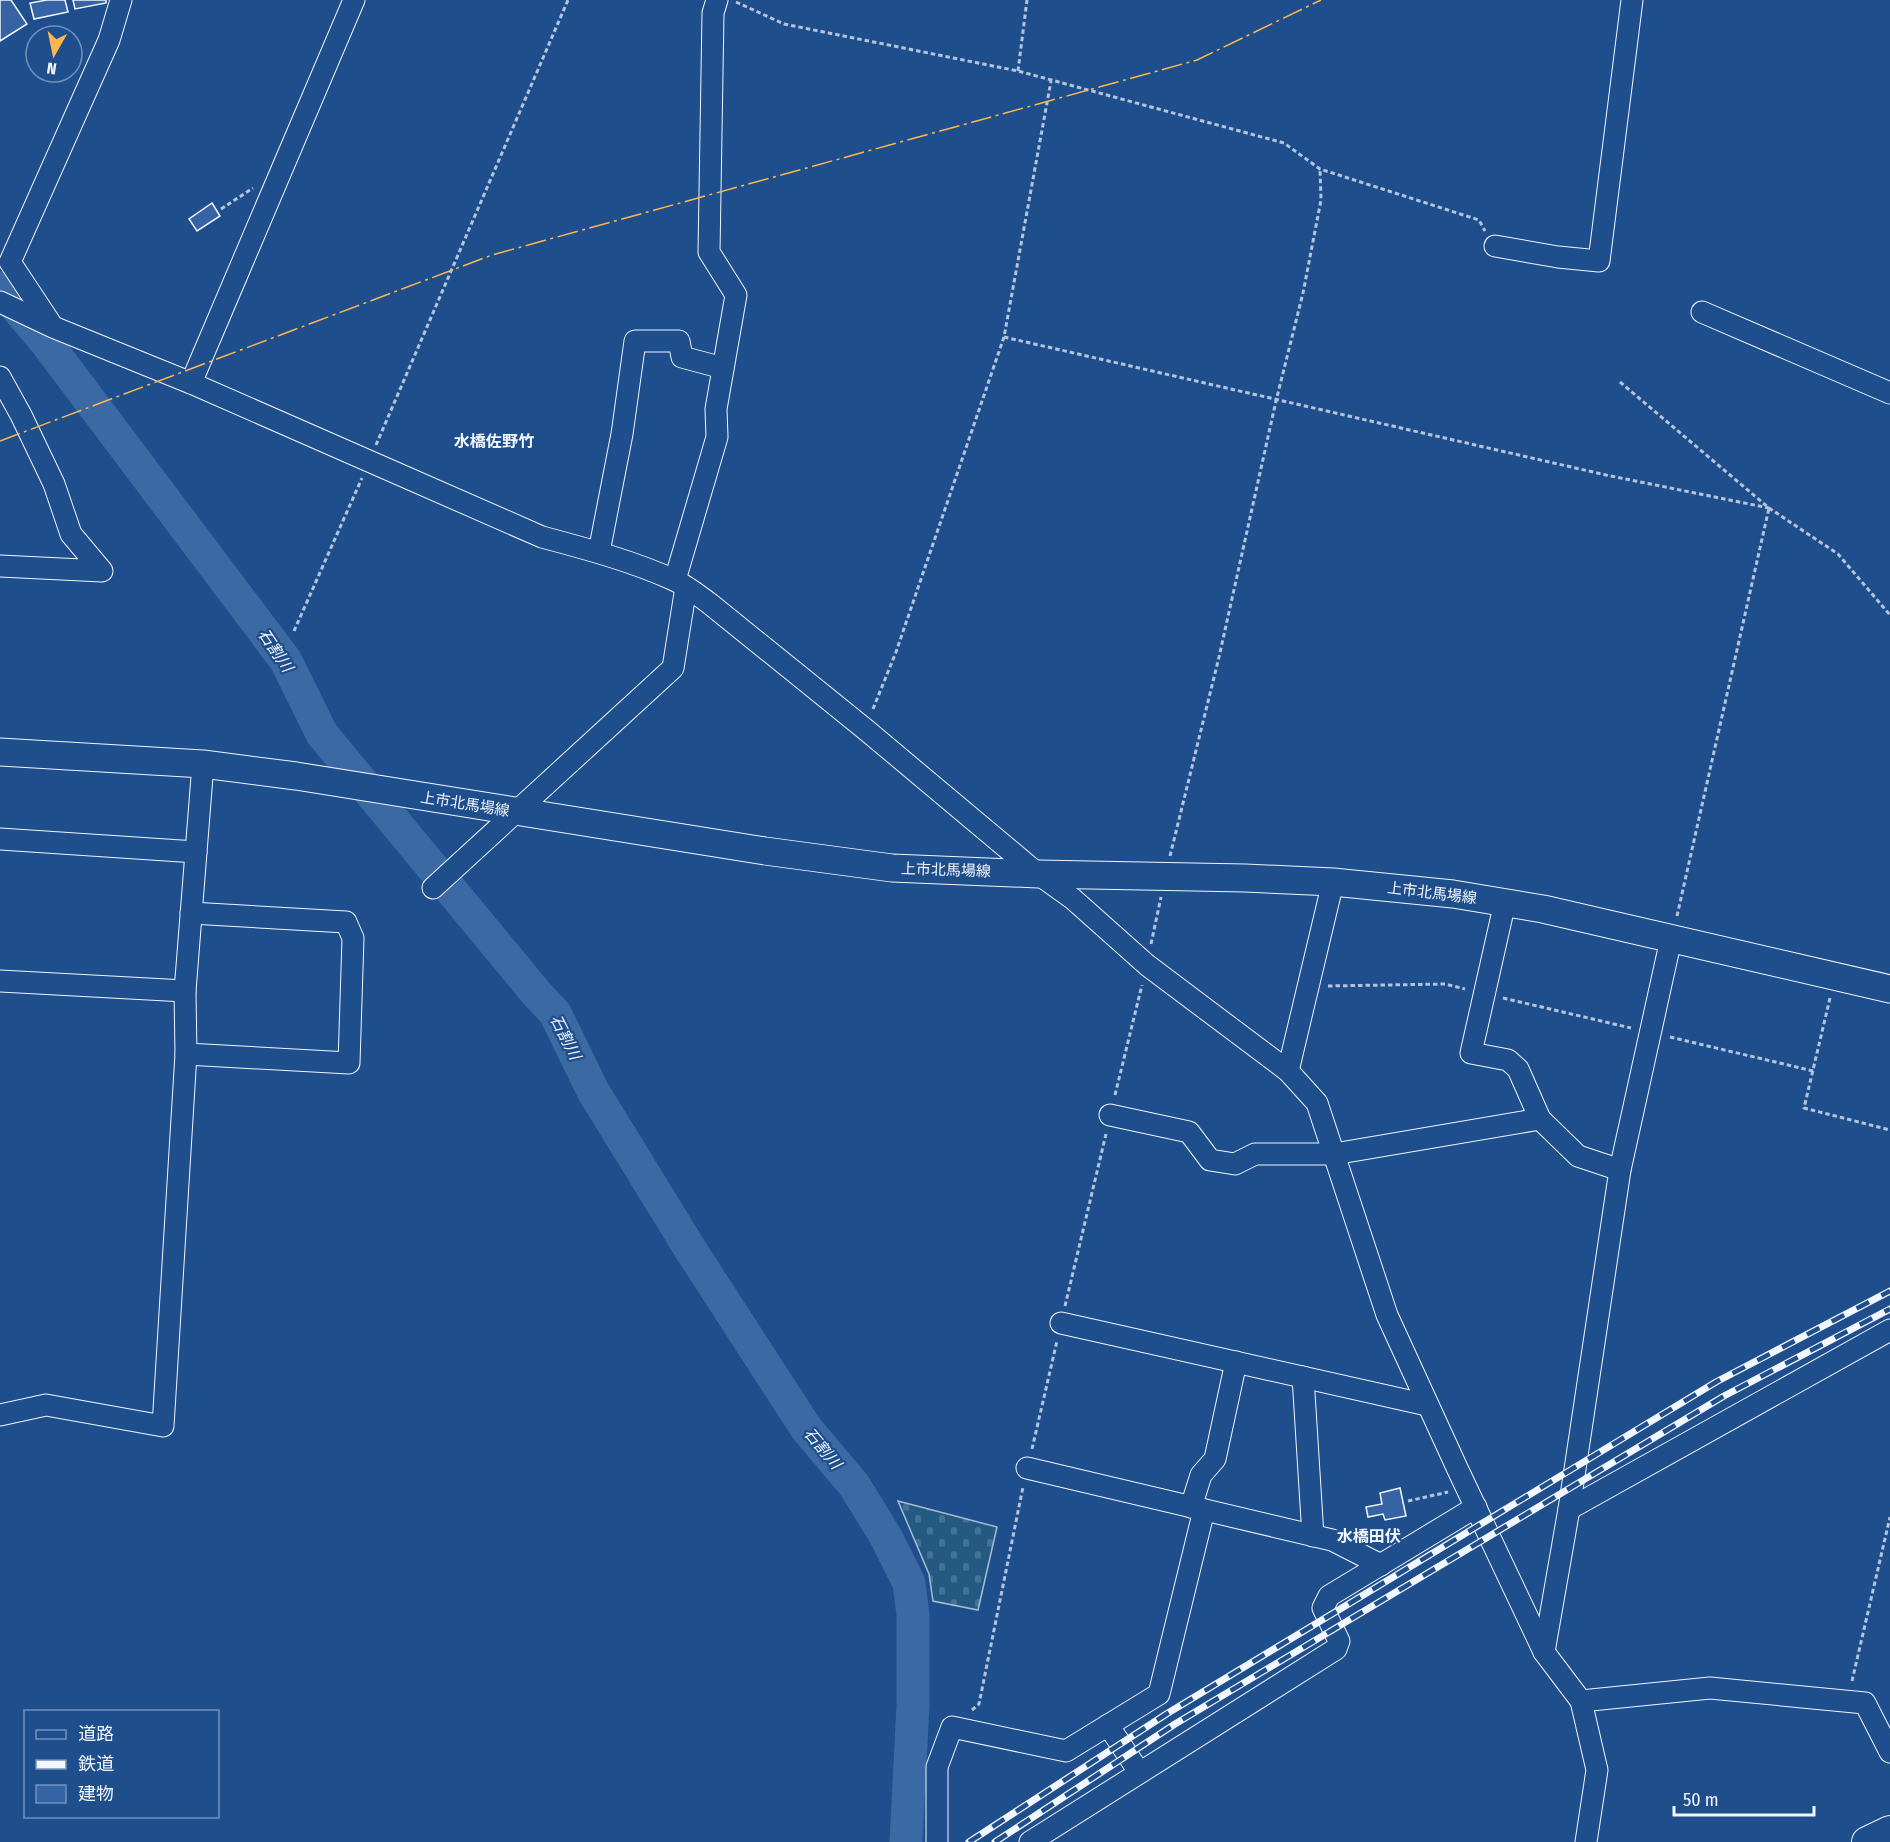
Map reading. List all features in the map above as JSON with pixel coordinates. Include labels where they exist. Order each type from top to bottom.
[{"type":"highway","points":[[1867,1842],[1890,1831]]},
{"type":"main road","name":"上市北馬場線","points":[[0,752],[203,764],[296,776],[765,851],[892,868],[1333,882],[1453,894],[1544,909],[1890,989]]},
{"type":"street","points":[[45,322],[10,262],[109,40],[121,0]]},
{"type":"street","points":[[191,384],[354,0]]},
{"type":"street","points":[[433,888],[673,668],[680,584],[717,437],[716,410],[736,295],[709,252],[713,13],[717,0]]},
{"type":"street","points":[[1495,246],[1558,257],[1599,261],[1632,0]]},
{"type":"street","points":[[1,302],[542,537],[599,552],[680,584],[718,611],[865,729],[1038,874],[1073,899],[1147,965],[1288,1071],[1317,1103],[1388,1315],[1427,1405],[1544,1652],[1581,1701],[1598,1770],[1586,1842]]},
{"type":"street","points":[[1702,312],[1890,393]]},
{"type":"street","points":[[599,552],[622,434],[635,341],[679,340],[682,357],[723,368]]},
{"type":"street","points":[[0,377],[54,484],[71,534],[102,571],[0,566]]},
{"type":"street","points":[[0,1415],[46,1405],[163,1426],[186,1053],[185,991],[203,764]]},
{"type":"street","points":[[0,839],[196,852]]},
{"type":"street","points":[[1288,1071],[1333,882]]},
{"type":"street","points":[[1505,902],[1471,1053],[1508,1060],[1518,1069],[1540,1119],[1578,1156],[1620,1170]]},
{"type":"street","points":[[186,1053],[349,1063],[350,1040],[353,938],[346,922],[191,912]]},
{"type":"street","points":[[1544,1652],[1569,1509],[1620,1170],[1671,939]]},
{"type":"street","points":[[0,981],[185,991]]},
{"type":"street","points":[[1110,1114],[1189,1132],[1210,1160],[1235,1164],[1255,1154],[1334,1154],[1540,1119]]},
{"type":"street","points":[[1061,1323],[1427,1405]]},
{"type":"street","points":[[1569,1509],[1890,1330]]},
{"type":"street","points":[[937,1842],[937,1767],[952,1727],[1066,1751],[1159,1694],[1198,1509],[1202,1475],[1215,1459],[1236,1362]]},
{"type":"street","points":[[1303,1377],[1313,1536]]},
{"type":"street","points":[[1027,1468],[1332,1540],[1381,1565]]},
{"type":"street","points":[[1030,1842],[1336,1648],[1339,1641],[1323,1608],[1329,1596],[1476,1508]]},
{"type":"street","points":[[1581,1701],[1710,1688],[1865,1702],[1890,1752]]},
{"type":"street","points":[[1108,1725],[1138,1772]]},
{"type":"path","points":[[294,631],[369,463],[568,0]]},
{"type":"path","points":[[731,0],[784,24],[1018,71],[1284,143],[1320,169],[1479,220],[1495,246]]},
{"type":"path","points":[[1018,71],[1027,0]]},
{"type":"path","points":[[865,729],[896,652],[1004,337],[1051,81]]},
{"type":"path","points":[[952,1727],[979,1704],[1027,1468],[1147,965],[1165,876],[1219,657],[1276,401],[1303,292],[1321,200],[1320,169]]},
{"type":"path","points":[[221,209],[252,188],[271,194]]},
{"type":"path","points":[[1004,337],[1606,475],[1769,508]]},
{"type":"path","points":[[1620,382],[1769,508],[1838,554],[1890,615]]},
{"type":"path","points":[[1671,939],[1769,508]]},
{"type":"path","points":[[1835,976],[1804,1108],[1890,1130]]},
{"type":"path","points":[[1308,986],[1445,984],[1813,1071]]},
{"type":"path","points":[[1408,1502],[1467,1487]]},
{"type":"path","points":[[1848,1701],[1890,1517]]},
{"type":"green space","points":[[898,1501],[997,1527],[978,1610],[933,1601],[929,1574]]},
{"type":"building","points":[[0,0],[11,0],[27,24],[0,41]]},
{"type":"building","points":[[65,0],[68,12],[34,19],[30,3]]},
{"type":"building","points":[[73,0],[106,0],[106,3],[75,9]]},
{"type":"building","points":[[212,203],[220,216],[197,231],[189,219]]},
{"type":"building","points":[[1400,1488],[1406,1516],[1385,1520],[1383,1514],[1368,1517],[1366,1507],[1382,1504],[1380,1493]]},
{"type":"waterway","name":"石割川","points":[[0,288],[45,341],[286,661],[322,734],[555,1013],[593,1091],[692,1252],[806,1428],[854,1485],[886,1537],[909,1583],[913,1615],[913,1705],[906,1842]]},
{"type":"railway","points":[[969,1842],[1168,1713],[1716,1382],[1890,1291]]},
{"type":"railway","points":[[995,1842],[1175,1724],[1724,1396],[1890,1309]]},
{"type":"power","points":[[0,441],[492,255],[1197,60],[1321,0]]},
{"type":"district","name":"水橋佐野竹","points":[[494,441]]},
{"type":"district","name":"水橋田伏","points":[[1369,1536]]}]
